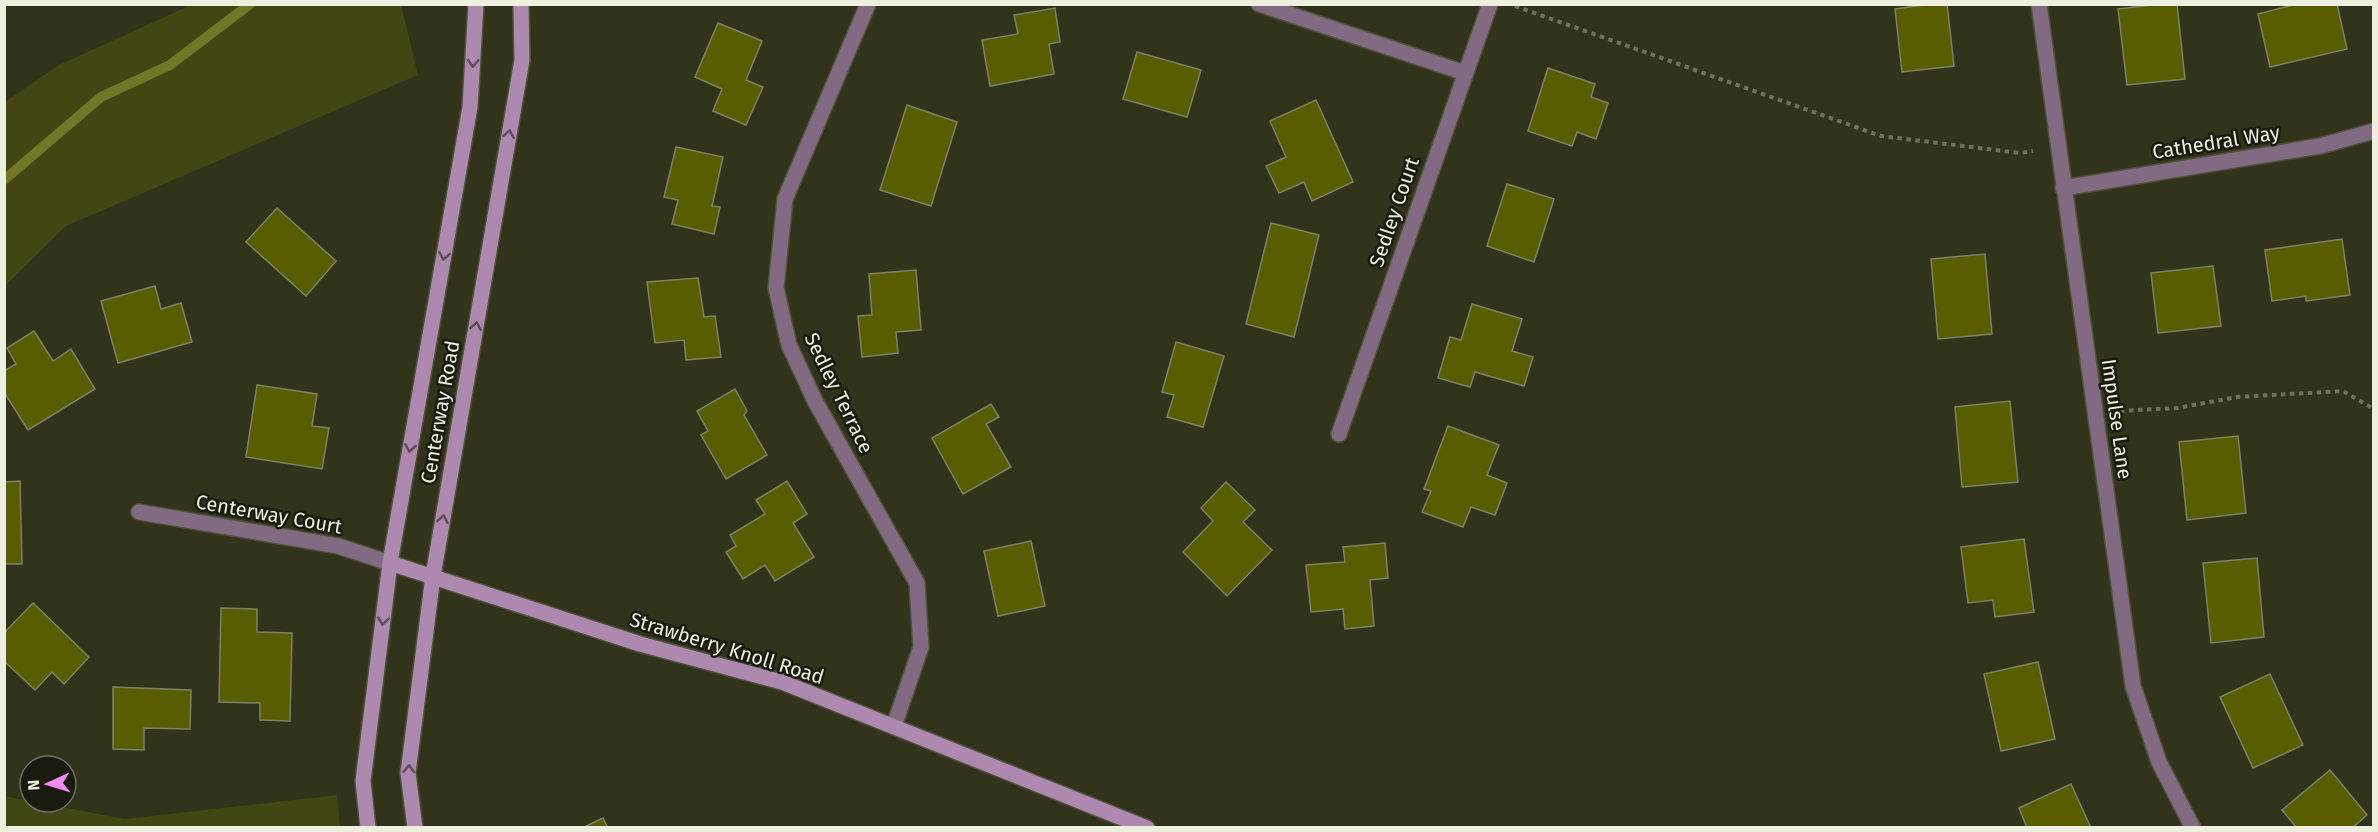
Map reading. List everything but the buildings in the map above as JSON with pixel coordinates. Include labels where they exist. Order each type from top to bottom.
[{"type":"street","name":"Centerway Road","points":[[368,828],[363,781],[390,563],[471,107],[476,4]]},
{"type":"street","name":"Centerway Road","points":[[415,828],[408,773],[433,576],[522,60],[521,4]]},
{"type":"street","name":"Sedley Terrace","points":[[868,4],[785,199],[776,288],[789,345],[815,401],[917,583],[921,647],[894,726]]},
{"type":"street","points":[[1259,4],[1465,73]]},
{"type":"street","name":"Sedley Court","points":[[1339,434],[1490,4]]},
{"type":"street","name":"Impulse Lane","points":[[2039,4],[2133,686],[2158,762],[2193,828]]},
{"type":"street","name":"Cathedral Way","points":[[2063,188],[2320,146],[2373,131]]},
{"type":"street","name":"Centerway Court","points":[[139,512],[338,546],[390,563]]},
{"type":"street","name":"Strawberry Knoll Road","points":[[390,563],[640,644],[782,682],[1146,828]]},
{"type":"path","points":[[1512,4],[1881,136],[2020,153],[2058,149]]},
{"type":"path","points":[[2095,413],[2177,408],[2236,397],[2343,391],[2373,410]]},
{"type":"green space","points":[[191,5],[401,5],[418,75],[66,226],[5,286],[5,102],[59,65]]},
{"type":"green space","points":[[337,795],[340,827],[5,827],[5,796],[18,798],[18,814],[78,814],[78,810],[125,819]]},
{"type":"waterway","points":[[4,180],[101,97],[170,65],[250,4]]}]
